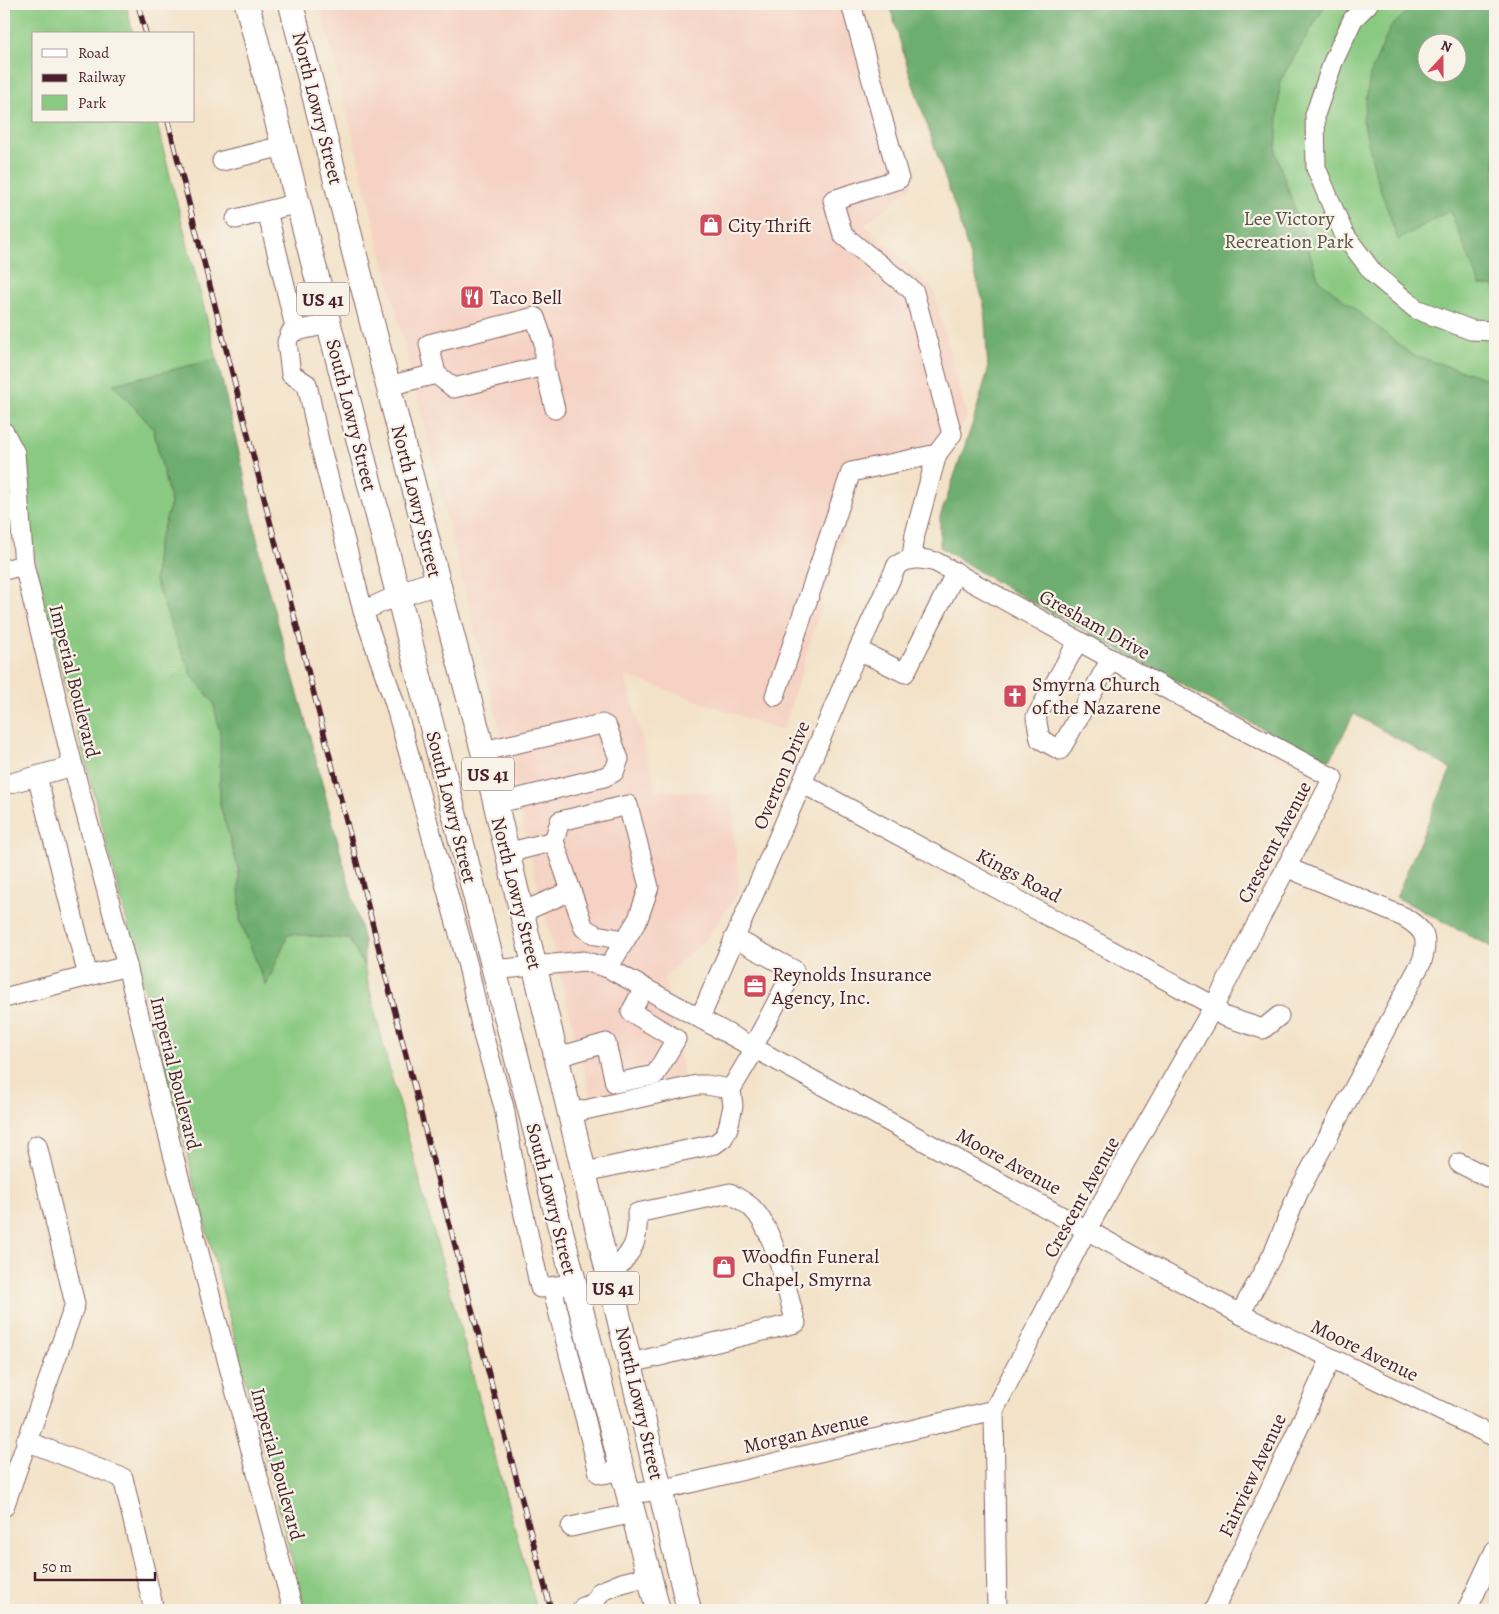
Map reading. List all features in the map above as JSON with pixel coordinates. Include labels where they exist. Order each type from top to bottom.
[{"type":"main road","name":"South Lowry Street","points":[[247,4],[546,1175],[563,1286],[590,1389],[622,1470],[658,1610]]},
{"type":"main road","name":"North Lowry Street","points":[[291,4],[438,582],[483,751],[558,1057],[689,1610]]},
{"type":"main road","points":[[398,595],[438,582]]},
{"type":"main road","points":[[563,1286],[610,1276]]},
{"type":"street","points":[[850,4],[898,180],[833,200],[843,235],[914,292],[952,434],[937,454],[915,534],[912,558]]},
{"type":"street","points":[[1368,4],[1353,19],[1333,62],[1315,114],[1316,168],[1344,234],[1374,274],[1416,309],[1471,330],[1495,331]]},
{"type":"street","points":[[222,162],[284,146]]},
{"type":"street","points":[[236,219],[298,203]]},
{"type":"street","points":[[267,211],[296,331]]},
{"type":"street","points":[[544,366],[454,388],[436,374],[430,344],[536,317],[544,344],[544,366],[555,408]]},
{"type":"street","points":[[329,324],[291,332],[287,342],[291,374],[307,384],[319,442],[363,610],[395,704],[437,849],[468,966],[483,1035],[504,1107],[516,1178],[540,1288],[563,1286]]},
{"type":"street","points":[[388,386],[436,374]]},
{"type":"street","name":"Imperial Boulevard","points":[[4,432],[15,453],[24,566],[73,766],[127,966],[173,1154],[294,1610]]},
{"type":"street","points":[[775,696],[851,472],[937,454]]},
{"type":"street","name":"Gresham Drive","points":[[912,558],[923,558],[936,562],[956,572],[1078,641],[1333,778]]},
{"type":"street","name":"Overton Drive","points":[[700,1018],[858,650],[897,565],[912,558]]},
{"type":"street","points":[[4,570],[24,566]]},
{"type":"street","points":[[858,650],[905,673],[956,572]]},
{"type":"street","points":[[363,610],[398,595]]},
{"type":"street","points":[[1078,641],[1036,717],[1040,739],[1060,750],[1111,659]]},
{"type":"street","points":[[483,751],[602,724],[607,727],[619,759],[614,772],[604,777],[495,804]]},
{"type":"street","points":[[4,785],[73,766]]},
{"type":"street","points":[[37,776],[88,976]]},
{"type":"street","name":"Crescent Avenue","points":[[997,1610],[994,1410],[1087,1229],[1214,1006],[1333,778]]},
{"type":"street","name":"Kings Road","points":[[802,783],[1214,1006],[1223,1016],[1263,1029],[1279,1016]]},
{"type":"street","points":[[608,968],[638,919],[650,887],[628,805],[560,821],[554,841],[584,928],[596,935],[625,940]]},
{"type":"street","points":[[507,853],[554,841]]},
{"type":"street","points":[[1240,1314],[1274,1252],[1298,1193],[1422,961],[1426,950],[1426,937],[1418,926],[1404,917],[1286,867]]},
{"type":"street","points":[[522,912],[571,891]]},
{"type":"street","points":[[585,1172],[715,1144],[724,1138],[733,1106],[731,1089],[794,970],[734,938]]},
{"type":"street","name":"Moore Avenue","points":[[493,970],[584,961],[608,968],[1240,1314],[1495,1437]]},
{"type":"street","points":[[4,998],[127,966]]},
{"type":"street","points":[[558,1057],[606,1043],[615,1083],[655,1075],[676,1039],[631,1012],[644,988]]},
{"type":"street","points":[[571,1113],[697,1085],[706,1084],[731,1089]]},
{"type":"street","points":[[4,1507],[75,1304],[37,1145]]},
{"type":"street","points":[[1459,1163],[1495,1181]]},
{"type":"street","points":[[516,1178],[546,1175]]},
{"type":"street","points":[[610,1276],[631,1252],[638,1230],[637,1212],[730,1193],[751,1207],[768,1230],[772,1238],[796,1323],[631,1364]]},
{"type":"street","name":"Fairview Avenue","points":[[1214,1610],[1330,1358]]},
{"type":"street","name":"Morgan Avenue","points":[[571,1527],[661,1490],[994,1410]]},
{"type":"street","points":[[26,1441],[122,1478],[154,1610]]},
{"type":"street","points":[[1467,1610],[1495,1550]]},
{"type":"street","points":[[583,1607],[593,1604],[599,1598],[600,1592],[606,1588],[649,1576]]},
{"type":"shaded area","points":[[320,4],[864,4],[912,186],[865,225],[933,288],[967,417],[943,458],[860,480],[783,731],[625,675],[656,790],[732,794],[739,892],[706,939],[664,977],[684,1079],[591,1100]]},
{"type":"green space","points":[[4,4],[126,4],[133,32],[32,32],[32,122],[156,122],[217,359],[114,385],[153,428],[171,504],[157,546],[155,580],[175,636],[193,677],[213,701],[221,737],[220,805],[239,871],[240,920],[266,986],[288,934],[349,939],[364,966],[385,1053],[537,1610],[305,1610],[46,609],[27,520],[22,451],[4,418]]},
{"type":"green space","points":[[889,4],[1326,4],[1280,81],[1276,154],[1319,280],[1412,355],[1495,381],[1495,949],[1396,897],[1451,769],[1354,714],[1330,760],[1257,726],[996,582],[940,547],[940,517],[973,422],[988,370],[984,304],[957,213],[910,75]]},
{"type":"green space","name":"Lee Victory Recreation Park","points":[[1015,4],[1495,4],[1495,554]]},
{"type":"green space","points":[[1415,4],[1495,4],[1495,287],[1480,285],[1450,210],[1398,240],[1376,176],[1363,120],[1370,75],[1390,28]]},
{"type":"green space","points":[[217,359],[243,470],[266,582],[306,722],[364,941],[364,966],[349,939],[288,934],[266,986],[240,920],[239,871],[220,805],[220,732],[213,702],[193,677],[175,636],[155,580],[157,546],[171,504],[153,428],[113,384]]},
{"type":"railway","points":[[138,4],[145,32]]},
{"type":"railway","points":[[168,122],[437,1177],[551,1610]]},
{"type":"place","name":"City Thrift","points":[[711,225]]},
{"type":"place","name":"Taco Bell","points":[[472,297]]},
{"type":"place","name":"Smyrna Church of the Nazarene","points":[[1015,696]]},
{"type":"place","name":"Reynolds Insurance Agency, Inc.","points":[[755,986]]},
{"type":"place","name":"Woodfin Funeral Chapel, Smyrna","points":[[724,1267]]}]
